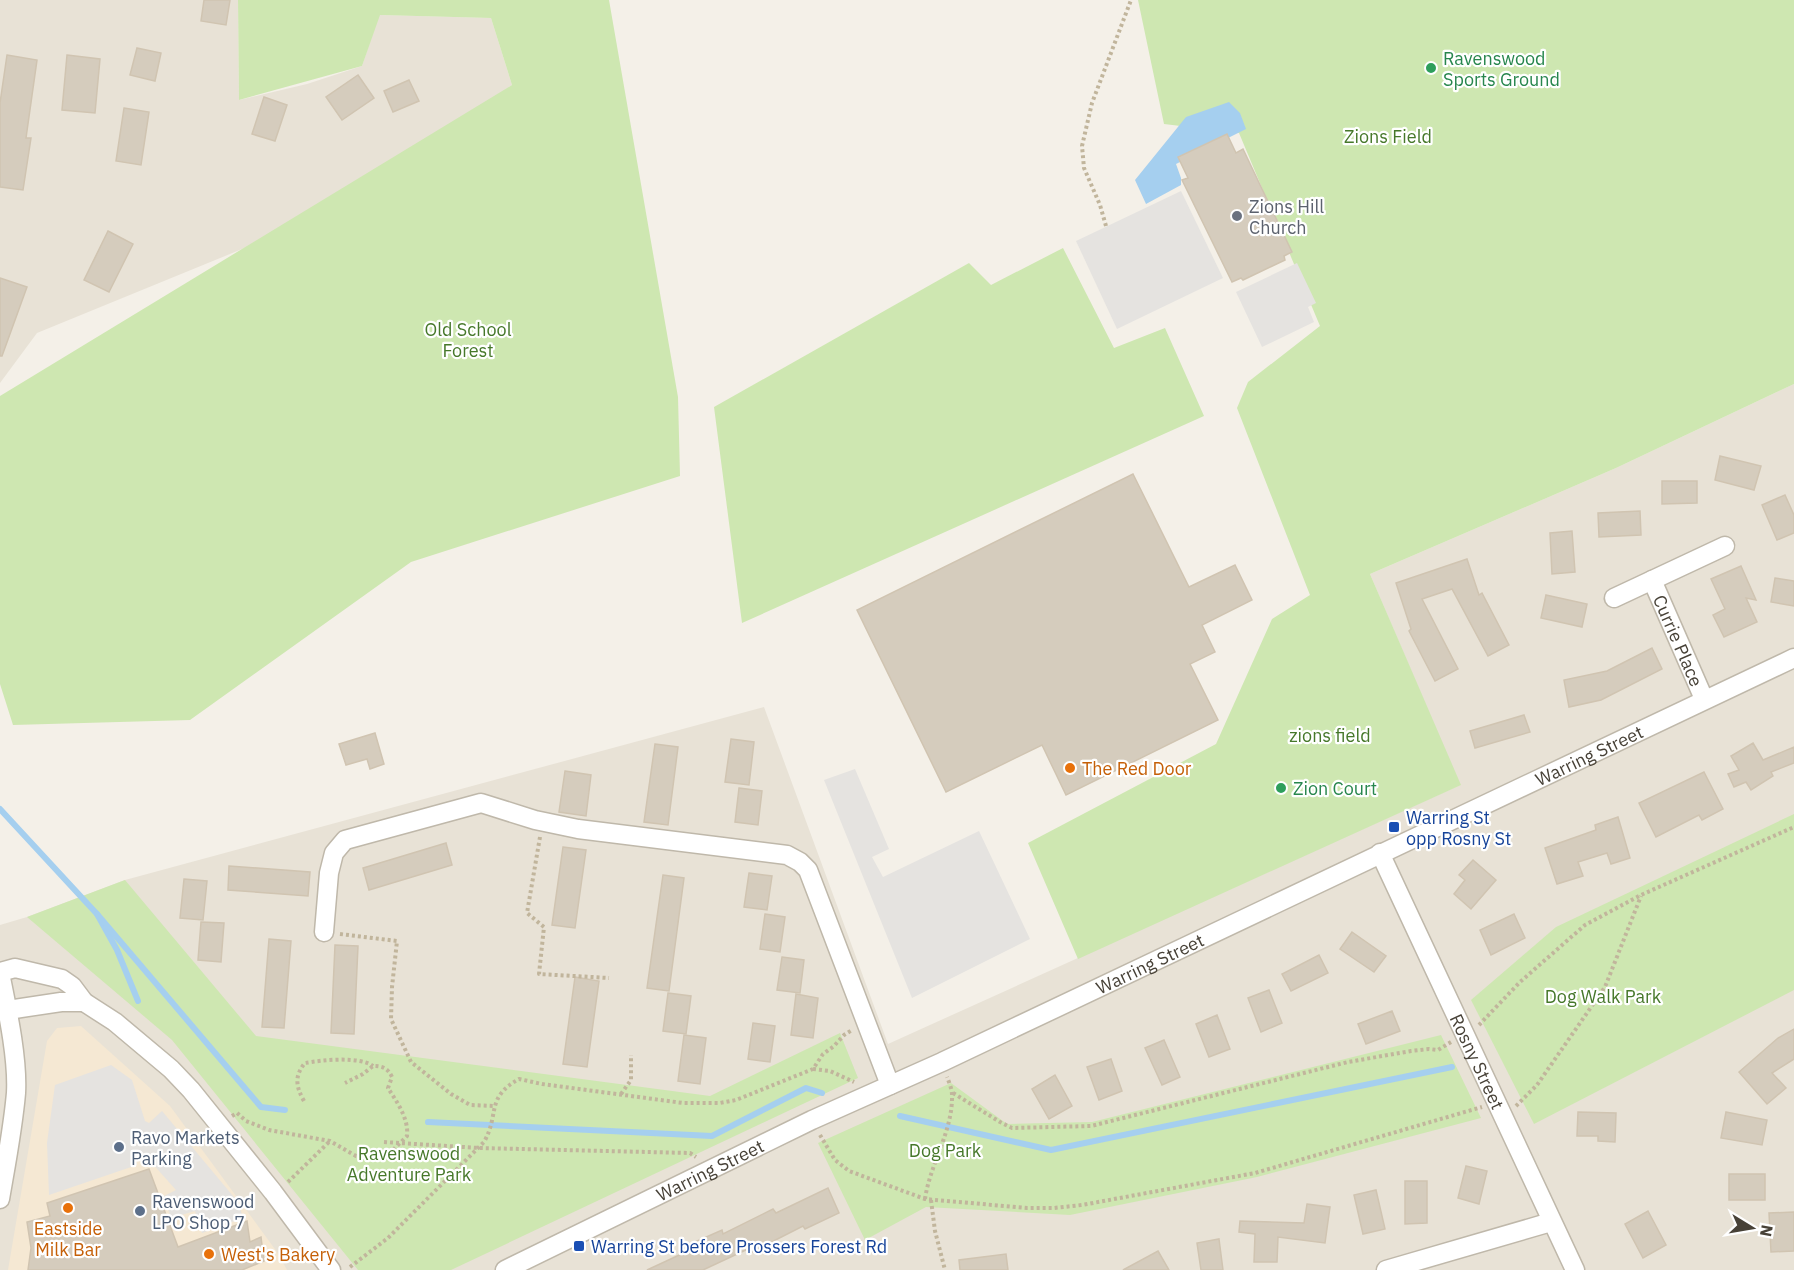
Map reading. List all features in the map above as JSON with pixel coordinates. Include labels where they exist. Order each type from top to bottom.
[{"type":"street","name":"Currie Place","points":[[1614,598],[1725,546]]},
{"type":"street","name":"Currie Place","points":[[1652,580],[1704,699]]},
{"type":"street","name":"Warring Street","points":[[506,1270],[812,1120],[942,1062],[1794,658]]},
{"type":"street","points":[[324,932],[329,873],[334,853],[345,840],[481,803],[578,829],[787,855],[800,862],[808,870],[865,1022],[881,1089]]},
{"type":"street","name":"Rosny Street","points":[[1380,853],[1575,1270]]},
{"type":"street","points":[[0,1199],[16,1092],[7,1060],[8,1010],[0,972],[15,968],[62,979],[72,986],[84,1002],[115,1022],[171,1069],[273,1192],[331,1270]]},
{"type":"street","points":[[8,1010],[61,1002],[84,1002]]},
{"type":"street","points":[[1386,1270],[1551,1222]]},
{"type":"path","points":[[1106,226],[1100,205],[1084,168],[1082,146],[1092,103],[1131,0]]},
{"type":"path","points":[[542,821],[527,913],[544,927],[539,974],[609,978]]},
{"type":"path","points":[[953,1093],[1012,1128],[1090,1126],[1348,1062],[1412,1051],[1438,1050],[1449,1043],[1466,1039],[1520,982],[1585,925],[1641,895],[1794,827]]},
{"type":"path","points":[[812,1120],[835,1160],[849,1171],[925,1200],[1054,1208],[1217,1181],[1500,1110],[1537,1085],[1605,987],[1641,895]]},
{"type":"path","points":[[324,932],[396,941],[391,1020],[411,1062],[470,1105],[495,1106]]},
{"type":"path","points":[[813,1069],[823,1054],[844,1035],[865,1022]]},
{"type":"path","points":[[621,1094],[630,1080],[632,1055]]},
{"type":"path","points":[[304,1101],[298,1091],[297,1076],[305,1063],[336,1060],[368,1062],[373,1066]]},
{"type":"path","points":[[925,1200],[928,1181],[945,1135],[953,1093],[942,1062]]},
{"type":"path","points":[[219,1125],[237,1113],[246,1121],[269,1130],[330,1141],[356,1156],[380,1157],[391,1152],[408,1136],[408,1127],[388,1088],[392,1077],[390,1071],[382,1066],[373,1066],[345,1083]]},
{"type":"path","points":[[350,1267],[396,1230],[479,1148],[490,1132],[496,1100],[506,1086],[519,1079],[683,1103],[720,1103],[735,1100],[813,1069],[830,1071],[881,1089]]},
{"type":"path","points":[[284,1185],[330,1141]]},
{"type":"path","points":[[384,1142],[479,1148],[690,1153],[715,1168]]},
{"type":"path","points":[[931,1200],[935,1231],[945,1270]]},
{"type":"shaded area","points":[[0,0],[238,0],[239,100],[307,84],[362,66],[379,15],[491,18],[512,85],[335,211],[37,333],[0,383]]},
{"type":"shaded area","points":[[1181,191],[1223,278],[1117,329],[1076,241]]},
{"type":"shaded area","points":[[1297,263],[1316,303],[1308,307],[1314,322],[1262,347],[1236,292]]},
{"type":"shaded area","points":[[1794,384],[1794,1270],[0,1270],[0,925],[125,880],[764,707],[888,1044],[1460,785],[1370,574],[1616,468]]},
{"type":"shaded area","points":[[855,769],[889,849],[872,857],[883,877],[979,831],[1030,939],[912,998],[824,780]]},
{"type":"shaded area","points":[[81,1026],[170,1106],[277,1252],[287,1270],[8,1270],[47,1041],[57,1028]]},
{"type":"shaded area","name":"Ravo Markets Parking","points":[[111,1065],[132,1080],[145,1121],[149,1123],[162,1111],[238,1202],[243,1218],[202,1233],[195,1211],[171,1218],[164,1196],[176,1190],[138,1150],[132,1152],[137,1165],[49,1195],[47,1143],[55,1085]]},
{"type":"green space","name":"Old School Forest","points":[[238,0],[609,0],[678,397],[680,476],[411,562],[190,720],[13,725],[0,684],[0,396],[512,85],[491,18],[380,15],[362,66],[239,100]]},
{"type":"green space","points":[[1138,0],[1794,0],[1794,384],[1616,468],[1370,574],[1461,785],[1078,959],[1028,843],[1216,744],[1272,619],[1310,595],[1237,408],[1248,382],[1320,326],[1239,133],[1164,124]]},
{"type":"green space","points":[[1063,248],[1114,348],[1165,328],[1204,416],[742,623],[714,407],[969,263],[991,285]]},
{"type":"green space","name":"Dog Walk Park","points":[[1794,814],[1794,990],[1534,1124],[1471,1000],[1556,927]]},
{"type":"green space","name":"Ravenswood Adventure Park","points":[[125,880],[256,1036],[710,1096],[840,1033],[858,1078],[451,1270],[358,1270],[172,1040],[27,917]]},
{"type":"green space","name":"Dog Park","points":[[1441,1035],[1481,1118],[1257,1177],[1070,1215],[926,1207],[865,1240],[818,1143],[951,1083],[1007,1124],[1092,1122]]},
{"type":"water","points":[[1229,102],[1240,113],[1246,129],[1176,164],[1181,185],[1146,204],[1135,180],[1186,117]]},
{"type":"building","points":[[204,0],[230,0],[226,25],[201,21]]},
{"type":"building","points":[[137,48],[161,53],[155,81],[130,75]]},
{"type":"building","points":[[7,55],[37,60],[26,138],[31,138],[23,190],[0,187],[0,103]]},
{"type":"building","points":[[67,55],[100,59],[95,113],[62,110]]},
{"type":"building","points":[[358,75],[374,98],[342,120],[326,97]]},
{"type":"building","points":[[409,80],[419,101],[393,112],[384,91]]},
{"type":"building","points":[[264,97],[287,105],[275,141],[252,134]]},
{"type":"building","points":[[124,108],[149,112],[141,165],[116,161]]},
{"type":"building","name":"Zions Hill Church","points":[[1227,134],[1236,153],[1243,149],[1292,252],[1284,256],[1285,260],[1243,280],[1241,278],[1232,282],[1182,180],[1188,178],[1178,157]]},
{"type":"building","points":[[108,231],[133,244],[109,292],[84,280]]},
{"type":"building","points":[[0,278],[27,287],[2,356],[0,356]]},
{"type":"building","points":[[1720,456],[1761,466],[1754,490],[1715,480]]},
{"type":"building","points":[[1133,474],[1189,587],[1235,565],[1252,600],[1202,625],[1215,652],[1190,664],[1218,720],[1066,795],[1042,745],[946,792],[857,610]]},
{"type":"building","points":[[1662,481],[1697,481],[1697,503],[1662,504]]},
{"type":"building","points":[[1785,495],[1794,515],[1794,533],[1777,540],[1762,505]]},
{"type":"building","points":[[1640,511],[1641,535],[1599,537],[1598,513]]},
{"type":"building","points":[[1572,531],[1575,572],[1552,574],[1550,533]]},
{"type":"building","points":[[1467,559],[1479,595],[1482,593],[1509,645],[1488,656],[1452,589],[1422,599],[1458,669],[1435,681],[1409,631],[1411,629],[1396,583]]},
{"type":"building","points":[[1741,566],[1756,600],[1746,598],[1757,622],[1724,637],[1713,615],[1725,609],[1711,579]]},
{"type":"building","points":[[1775,578],[1794,581],[1794,606],[1771,602]]},
{"type":"building","points":[[1546,595],[1587,604],[1582,627],[1541,618]]},
{"type":"building","points":[[1652,648],[1662,669],[1601,700],[1569,707],[1564,680],[1607,671]]},
{"type":"building","points":[[1524,715],[1530,732],[1475,748],[1470,731]]},
{"type":"building","points":[[375,733],[384,764],[370,769],[367,759],[346,765],[339,744]]},
{"type":"building","points":[[731,739],[754,742],[749,785],[725,782]]},
{"type":"building","points":[[1753,743],[1763,760],[1794,747],[1794,763],[1771,772],[1773,776],[1751,790],[1746,782],[1734,787],[1728,774],[1739,770],[1731,756]]},
{"type":"building","points":[[655,744],[678,747],[668,825],[644,822]]},
{"type":"building","points":[[565,771],[591,775],[586,816],[559,812]]},
{"type":"building","points":[[1704,772],[1723,809],[1702,820],[1699,815],[1656,837],[1639,803]]},
{"type":"building","points":[[739,788],[762,791],[758,825],[735,822]]},
{"type":"building","points":[[1618,817],[1630,858],[1611,864],[1607,853],[1578,862],[1583,876],[1557,884],[1545,848],[1596,830],[1595,825]]},
{"type":"building","points":[[446,843],[452,865],[369,890],[363,868]]},
{"type":"building","points":[[563,847],[586,850],[575,928],[552,925]]},
{"type":"building","points":[[1473,860],[1496,880],[1471,909],[1454,894],[1465,880],[1459,875]]},
{"type":"building","points":[[229,866],[310,872],[308,896],[228,890]]},
{"type":"building","points":[[749,873],[772,876],[767,910],[744,907]]},
{"type":"building","points":[[663,875],[684,878],[669,991],[647,988]]},
{"type":"building","points":[[184,879],[207,881],[203,920],[180,918]]},
{"type":"building","points":[[765,914],[785,917],[780,952],[760,949]]},
{"type":"building","points":[[1514,914],[1525,938],[1491,955],[1480,930]]},
{"type":"building","points":[[201,922],[224,923],[221,962],[198,960]]},
{"type":"building","points":[[1352,932],[1386,956],[1374,972],[1340,949]]},
{"type":"building","points":[[269,939],[291,941],[284,1028],[262,1027]]},
{"type":"building","points":[[335,945],[358,946],[354,1034],[331,1033]]},
{"type":"building","points":[[1319,955],[1328,973],[1291,991],[1282,974]]},
{"type":"building","points":[[782,957],[804,960],[800,993],[777,990]]},
{"type":"building","points":[[575,977],[599,981],[587,1067],[563,1064]]},
{"type":"building","points":[[1269,990],[1282,1023],[1261,1032],[1248,998]]},
{"type":"building","points":[[668,993],[691,996],[686,1034],[663,1031]]},
{"type":"building","points":[[796,994],[818,998],[813,1038],[791,1035]]},
{"type":"building","points":[[1392,1011],[1400,1031],[1366,1044],[1358,1024]]},
{"type":"building","points":[[1217,1015],[1230,1049],[1209,1057],[1196,1024]]},
{"type":"building","points":[[753,1023],[775,1026],[770,1062],[748,1059]]},
{"type":"building","points":[[1794,1029],[1794,1059],[1772,1073],[1786,1088],[1767,1104],[1739,1072],[1778,1038]]},
{"type":"building","points":[[684,1035],[706,1038],[700,1084],[678,1081]]},
{"type":"building","points":[[1164,1040],[1180,1077],[1162,1085],[1145,1048]]},
{"type":"building","points":[[1111,1059],[1122,1091],[1099,1100],[1087,1067]]},
{"type":"building","points":[[1055,1075],[1072,1106],[1049,1119],[1032,1089]]},
{"type":"building","points":[[1578,1112],[1616,1113],[1615,1142],[1598,1141],[1598,1136],[1577,1136]]},
{"type":"building","points":[[1726,1112],[1767,1120],[1762,1145],[1721,1138]]},
{"type":"building","points":[[1466,1166],[1487,1171],[1479,1204],[1458,1198]]},
{"type":"building","points":[[149,1169],[178,1247],[247,1221],[250,1242],[261,1237],[264,1261],[242,1270],[28,1270],[31,1248],[27,1222],[50,1216],[47,1203]]},
{"type":"building","points":[[1729,1174],[1765,1174],[1765,1200],[1729,1200]]},
{"type":"building","points":[[1405,1181],[1427,1181],[1427,1223],[1405,1224]]},
{"type":"building","points":[[828,1188],[839,1213],[805,1229],[803,1226],[752,1252],[750,1248],[703,1270],[647,1270],[688,1251],[686,1246],[722,1230],[723,1234],[773,1209],[776,1213]]},
{"type":"building","points":[[1376,1190],[1385,1229],[1363,1234],[1354,1195]]},
{"type":"building","points":[[1307,1204],[1330,1207],[1325,1243],[1278,1237],[1277,1262],[1254,1262],[1255,1234],[1239,1232],[1240,1221],[1304,1223]]},
{"type":"building","points":[[1648,1211],[1666,1245],[1643,1258],[1625,1224]]},
{"type":"building","points":[[1794,1212],[1794,1251],[1771,1252],[1769,1213]]},
{"type":"building","points":[[1219,1239],[1223,1270],[1201,1270],[1197,1243]]},
{"type":"building","points":[[1158,1251],[1169,1270],[1123,1270]]},
{"type":"building","points":[[1006,1254],[1008,1270],[960,1270],[959,1260]]},
{"type":"waterway","points":[[0,809],[97,914],[117,950],[138,1001]]},
{"type":"waterway","points":[[97,914],[261,1107],[285,1110]]},
{"type":"waterway","points":[[900,1116],[1051,1150],[1452,1067]]},
{"type":"waterway","points":[[428,1122],[712,1136],[806,1088],[822,1093]]},
{"type":"place","name":"Ravenswood Sports Ground","points":[[1431,68]]},
{"type":"place","name":"Zions Hill Church","points":[[1237,216]]},
{"type":"place","name":"The Red Door","points":[[1070,768]]},
{"type":"place","name":"Zion Court","points":[[1281,788]]},
{"type":"place","name":"Warring St opp Rosny St","points":[[1394,827]]},
{"type":"place","name":"Ravo Markets Parking","points":[[119,1147]]},
{"type":"place","name":"Eastside Milk Bar","points":[[68,1208]]},
{"type":"place","name":"Ravenswood LPO Shop 7","points":[[140,1211]]},
{"type":"place","name":"Warring St before Prossers Forest Rd","points":[[579,1246]]},
{"type":"place","name":"West's Bakery","points":[[209,1254]]},
{"type":"park label","name":"Zions Field","points":[[1388,136]]},
{"type":"park label","name":"zions field","points":[[1330,735]]}]
